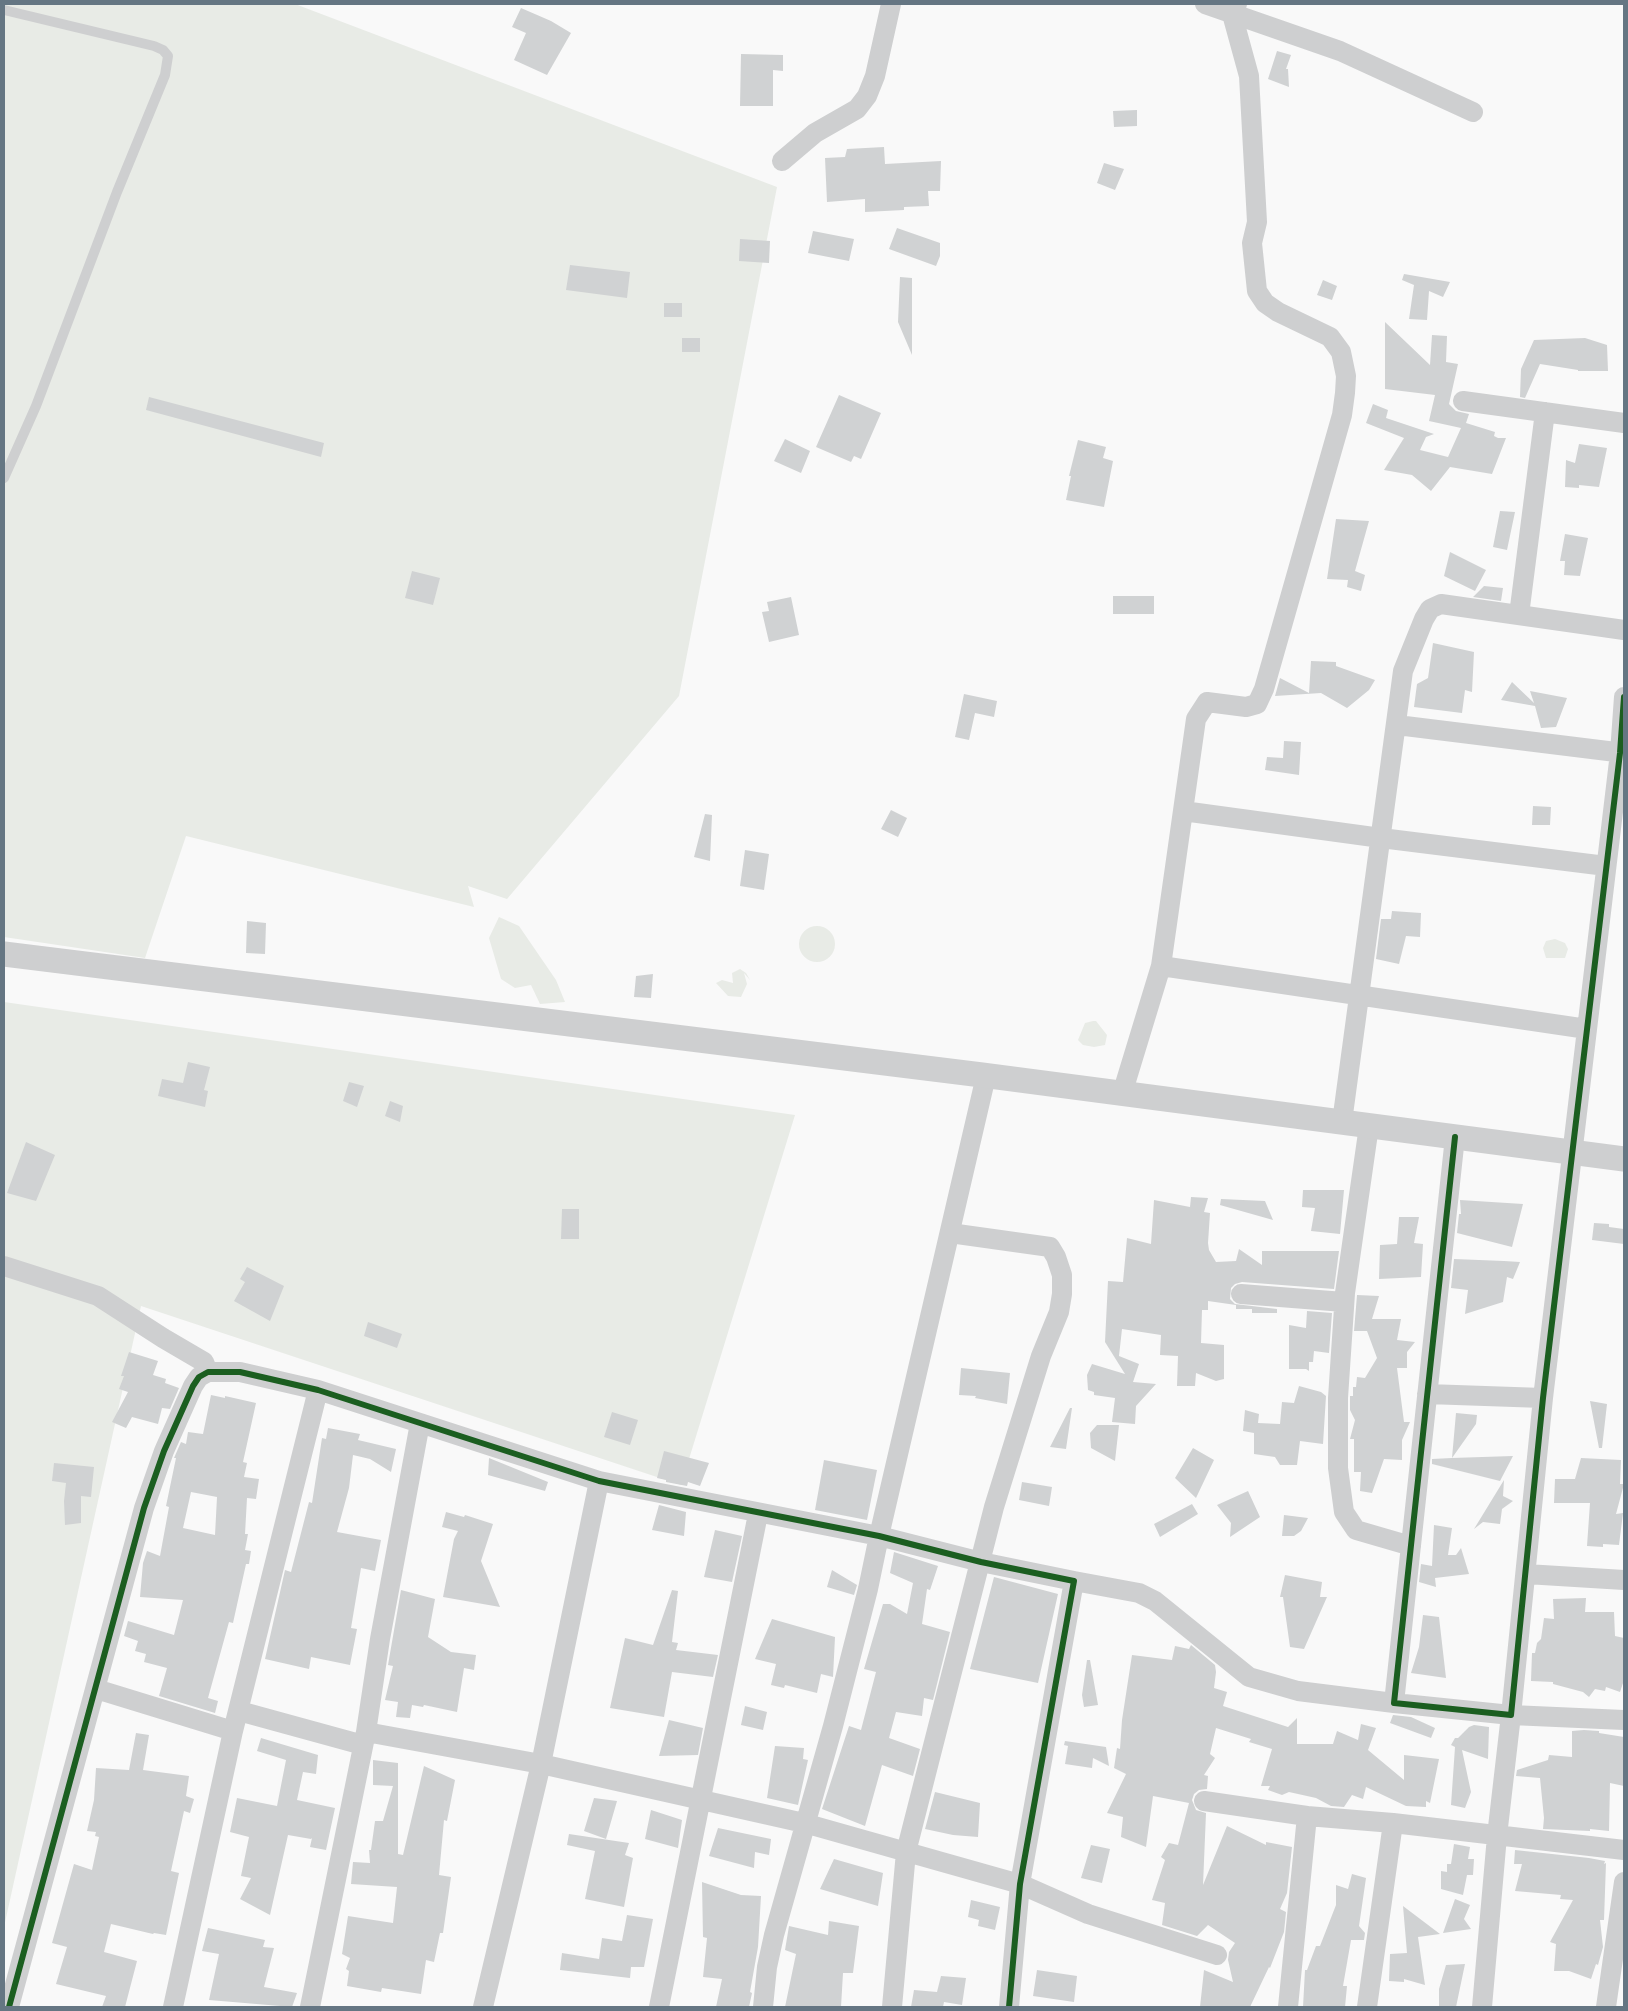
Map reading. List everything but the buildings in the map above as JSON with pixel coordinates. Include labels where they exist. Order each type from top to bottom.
[{"type":"street","points":[[782,161],[815,133],[857,109],[867,96],[875,76],[892,4]]},
{"type":"street","points":[[1205,4],[1234,9],[1340,51],[1473,112]]},
{"type":"street","points":[[1122,1094],[1161,966],[1196,719],[1207,702],[1246,708],[1257,704],[1264,689],[1342,415],[1345,394],[1346,376],[1341,352],[1330,337],[1278,312],[1265,303],[1257,291],[1252,243],[1257,222],[1249,76],[1234,9]]},
{"type":"street","points":[[1463,401],[1624,423]]},
{"type":"street","points":[[1519,615],[1545,412]]},
{"type":"street","points":[[1342,1122],[1403,671],[1424,619],[1430,609],[1441,604],[1624,630]]},
{"type":"street","points":[[1482,2007],[1497,1836],[1512,1715],[1543,1398],[1606,866],[1622,753],[1624,697]]},
{"type":"street","points":[[1396,725],[1622,753]]},
{"type":"street","points":[[1183,811],[1606,866]]},
{"type":"street","points":[[4,954],[986,1076],[1624,1159]]},
{"type":"street","points":[[1161,966],[1587,1029]]},
{"type":"street","points":[[763,2007],[767,1967],[774,1935],[868,1589],[986,1076]]},
{"type":"street","points":[[1369,1126],[1344,1302],[1338,1398],[1338,1468],[1344,1512],[1356,1530],[1411,1546]]},
{"type":"street","points":[[1394,1703],[1455,1137]]},
{"type":"street","points":[[892,2007],[906,1852],[994,1507],[1041,1356],[1059,1312],[1062,1294],[1062,1276],[1056,1257],[1050,1247],[950,1233]]},
{"type":"street","points":[[4,1266],[98,1296],[204,1362],[208,1372]]},
{"type":"street","points":[[1240,1294],[1344,1302]]},
{"type":"street","points":[[9,2007],[144,1508],[164,1451],[193,1386],[200,1377],[208,1372],[240,1372],[318,1390],[599,1481],[758,1514],[879,1536],[981,1562],[1139,1593],[1155,1601],[1249,1677],[1298,1691],[1512,1715],[1624,1720]]},
{"type":"street","points":[[173,2007],[233,1731],[318,1390]]},
{"type":"street","points":[[1427,1394],[1543,1398]]},
{"type":"street","points":[[310,2007],[364,1738],[380,1639],[420,1423]]},
{"type":"street","points":[[483,2007],[541,1764],[599,1481]]},
{"type":"street","points":[[659,2007],[758,1514]]},
{"type":"street","points":[[1526,1574],[1624,1580]]},
{"type":"street","points":[[1009,2007],[1020,1884],[1074,1581]]},
{"type":"street","points":[[96,1689],[233,1731]]},
{"type":"street","points":[[239,1710],[364,1738],[541,1764],[804,1823],[1020,1884],[1088,1914],[1217,1955]]},
{"type":"street","points":[[1204,1801],[1307,1816],[1393,1823],[1624,1850]]},
{"type":"street","points":[[1288,2007],[1307,1816]]},
{"type":"street","points":[[1367,2007],[1393,1823]]},
{"type":"street","points":[[1606,2007],[1624,1882]]},
{"type":"lane","points":[[4,10],[154,46],[163,50],[168,56],[165,75],[116,192],[36,406],[4,478]]},
{"type":"shaded area","points":[[4,4],[295,4],[777,187],[679,696],[507,899],[468,886],[474,907],[186,836],[145,958],[4,937]]},
{"type":"shaded area","points":[[499,917],[519,926],[556,980],[565,1002],[540,1004],[531,985],[515,988],[501,979],[489,938]]},
{"type":"shaded area","points":[[817,926],[824,927],[830,931],[834,937],[834,951],[830,957],[824,961],[817,962],[810,961],[804,957],[800,951],[799,944],[800,937],[804,931],[810,927]]},
{"type":"shaded area","points":[[1555,939],[1565,943],[1568,949],[1565,958],[1546,958],[1543,948],[1546,941]]},
{"type":"shaded area","points":[[740,969],[746,973],[750,980],[744,973],[747,984],[741,997],[728,996],[716,983],[722,980],[733,983],[732,973]]},
{"type":"shaded area","points":[[4,1002],[795,1115],[681,1485],[141,1306],[4,1927]]},
{"type":"shaded area","points":[[1096,1021],[1107,1035],[1105,1045],[1094,1047],[1083,1045],[1078,1040],[1085,1023]]},
{"type":"cycle path","points":[[1455,1137],[1394,1703],[1511,1715],[1543,1398],[1620,753],[1624,697]]},
{"type":"cycle path","points":[[9,2007],[144,1508],[164,1451],[193,1386],[199,1377],[208,1372],[240,1372],[318,1390],[599,1481],[879,1536],[981,1562],[1074,1581],[1020,1884],[1009,2007]]}]
